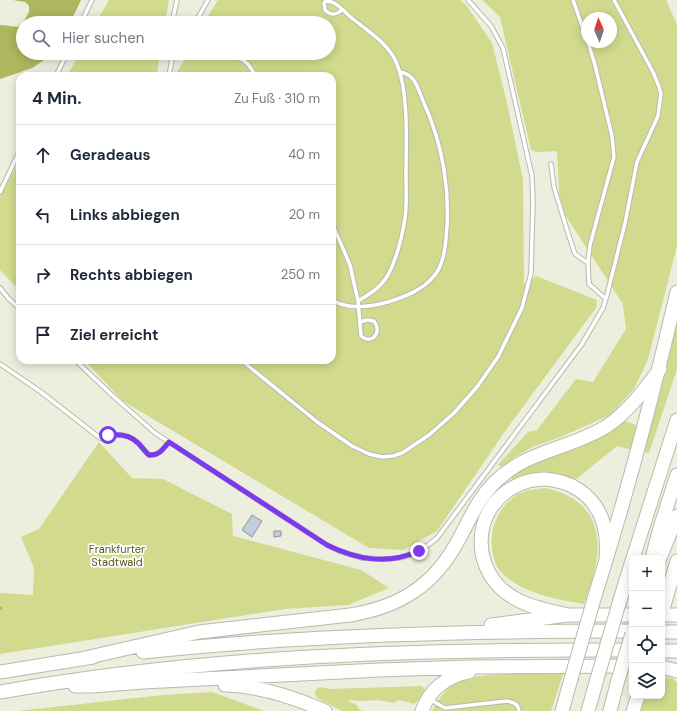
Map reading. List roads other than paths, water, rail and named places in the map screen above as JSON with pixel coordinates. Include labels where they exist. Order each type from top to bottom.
[{"type":"highway","points":[[562,711],[631,476],[660,369],[677,292]]},
{"type":"highway","points":[[0,672],[85,658],[199,632],[350,615],[373,611],[397,602],[416,591],[439,570],[459,540],[478,502],[494,482],[512,468],[530,458],[584,437],[606,426],[631,406],[660,369]]},
{"type":"highway","points":[[634,555],[677,420]]},
{"type":"highway","points":[[653,555],[677,474]]},
{"type":"highway","points":[[568,614],[533,606],[516,600],[502,589],[491,577],[483,558],[481,536],[482,528],[487,515],[495,502],[510,489],[530,480],[551,479],[577,488],[589,498],[602,517],[606,536],[606,560]]},
{"type":"highway","points":[[661,555],[677,516]]},
{"type":"highway","points":[[665,603],[677,561]]},
{"type":"highway","points":[[588,711],[629,572]]},
{"type":"highway","points":[[440,633],[568,614],[629,615]]},
{"type":"highway","points":[[665,615],[677,615]]},
{"type":"highway","points":[[85,658],[233,644],[320,638],[440,633],[547,631],[629,633]]},
{"type":"highway","points":[[665,632],[677,632]]},
{"type":"highway","points":[[610,711],[629,643]]},
{"type":"highway","points":[[0,692],[29,686],[155,669],[291,658],[444,652],[629,650]]},
{"type":"highway","points":[[665,650],[677,651]]},
{"type":"highway","points":[[29,686],[91,686],[379,670],[516,666],[629,666]]},
{"type":"highway","points":[[422,711],[433,692],[443,682],[457,675],[516,666]]},
{"type":"highway","points":[[665,667],[677,667]]},
{"type":"highway","points":[[665,668],[677,672]]},
{"type":"highway","points":[[179,680],[258,689],[294,698],[325,711]]},
{"type":"lane","points":[[84,16],[92,0]]},
{"type":"lane","points":[[174,16],[178,0]]},
{"type":"lane","points":[[199,16],[208,0]]},
{"type":"lane","points":[[246,364],[322,425],[352,446],[369,454],[382,457],[402,453],[429,435],[454,413],[477,386],[498,357],[522,308],[531,273],[533,202],[532,176],[503,48],[490,26],[468,0]]},
{"type":"lane","points":[[573,0],[581,23]]},
{"type":"lane","points":[[79,364],[156,433],[327,545],[350,555],[373,559],[399,558],[410,555],[428,545],[437,538],[446,527],[582,344],[603,308],[625,223],[635,168],[642,149],[658,116],[661,94],[653,72],[614,0]]},
{"type":"lane","points":[[342,10],[337,14],[328,13],[325,10],[324,3],[326,1],[331,1],[379,39],[390,52],[400,72],[406,137],[406,216],[396,256],[387,276],[379,286],[358,301]]},
{"type":"lane","points":[[590,48],[596,65],[612,136],[614,157],[590,245],[588,263],[590,284],[606,299]]},
{"type":"lane","points":[[58,72],[64,60]]},
{"type":"lane","points":[[170,72],[172,60]]},
{"type":"lane","points":[[243,60],[248,64],[253,72]]},
{"type":"lane","points":[[336,303],[348,306],[367,307],[402,298],[417,291],[434,276],[442,263],[446,245],[448,222],[447,190],[442,158],[429,113],[416,83],[411,76],[400,72]]},
{"type":"lane","points":[[0,192],[16,158]]},
{"type":"lane","points":[[551,164],[554,187],[575,254],[588,263]]},
{"type":"lane","points":[[336,232],[350,265],[359,306],[360,322],[361,336],[364,339],[375,337],[378,332],[377,325],[374,321],[368,320],[360,322]]},
{"type":"lane","points":[[0,288],[16,305]]},
{"type":"lane","points":[[0,364],[41,392],[100,438],[116,434],[130,437],[138,442],[149,455],[155,456],[161,452],[169,442]]},
{"type":"lane","points":[[428,699],[445,710],[508,701],[516,704],[519,711]]},
{"type":"park label","name":"Frankfurter Stadtwald","points":[[117,555]]}]
